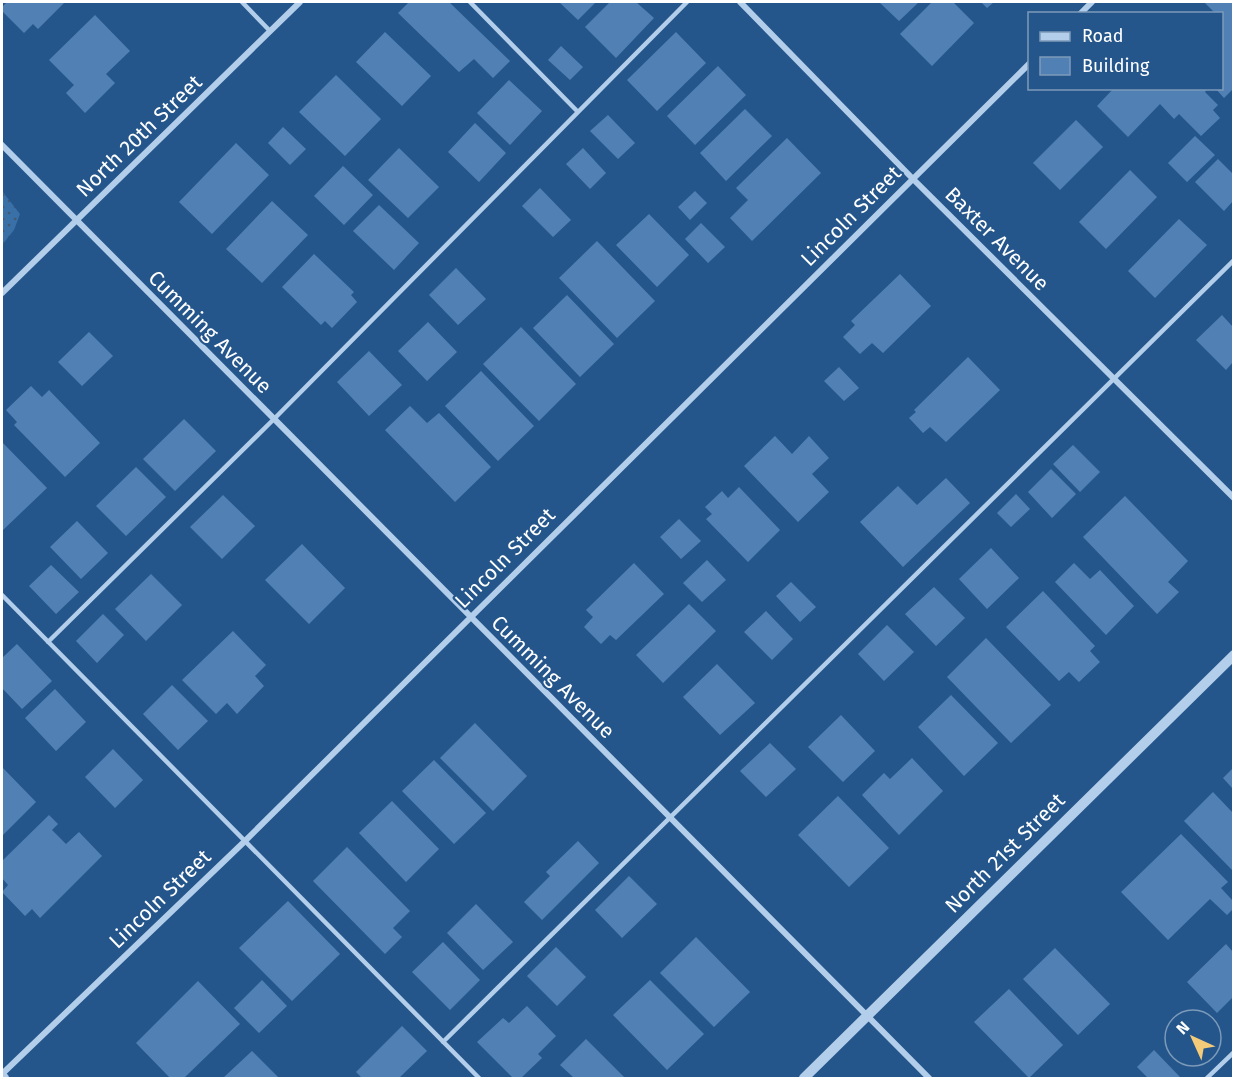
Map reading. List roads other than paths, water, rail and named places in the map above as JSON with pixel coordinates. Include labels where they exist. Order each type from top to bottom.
[{"type":"street","name":"North 20th Street","points":[[2,293],[300,2]]},
{"type":"street","name":"Baxter Avenue","points":[[740,2],[912,178],[1233,498]]},
{"type":"street","name":"Lincoln Street","points":[[2,1076],[244,842],[1028,64]]},
{"type":"street","name":"Cumming Avenue","points":[[2,145],[929,1078]]},
{"type":"street","name":"North 21st Street","points":[[804,1078],[1233,655]]},
{"type":"lane","points":[[242,2],[270,31]]},
{"type":"lane","points":[[470,2],[578,112]]},
{"type":"lane","points":[[48,642],[274,419],[687,2]]},
{"type":"lane","points":[[443,1042],[1233,260]]},
{"type":"lane","points":[[2,595],[479,1078]]},
{"type":"lane","points":[[1207,1078],[1233,1052]]}]
